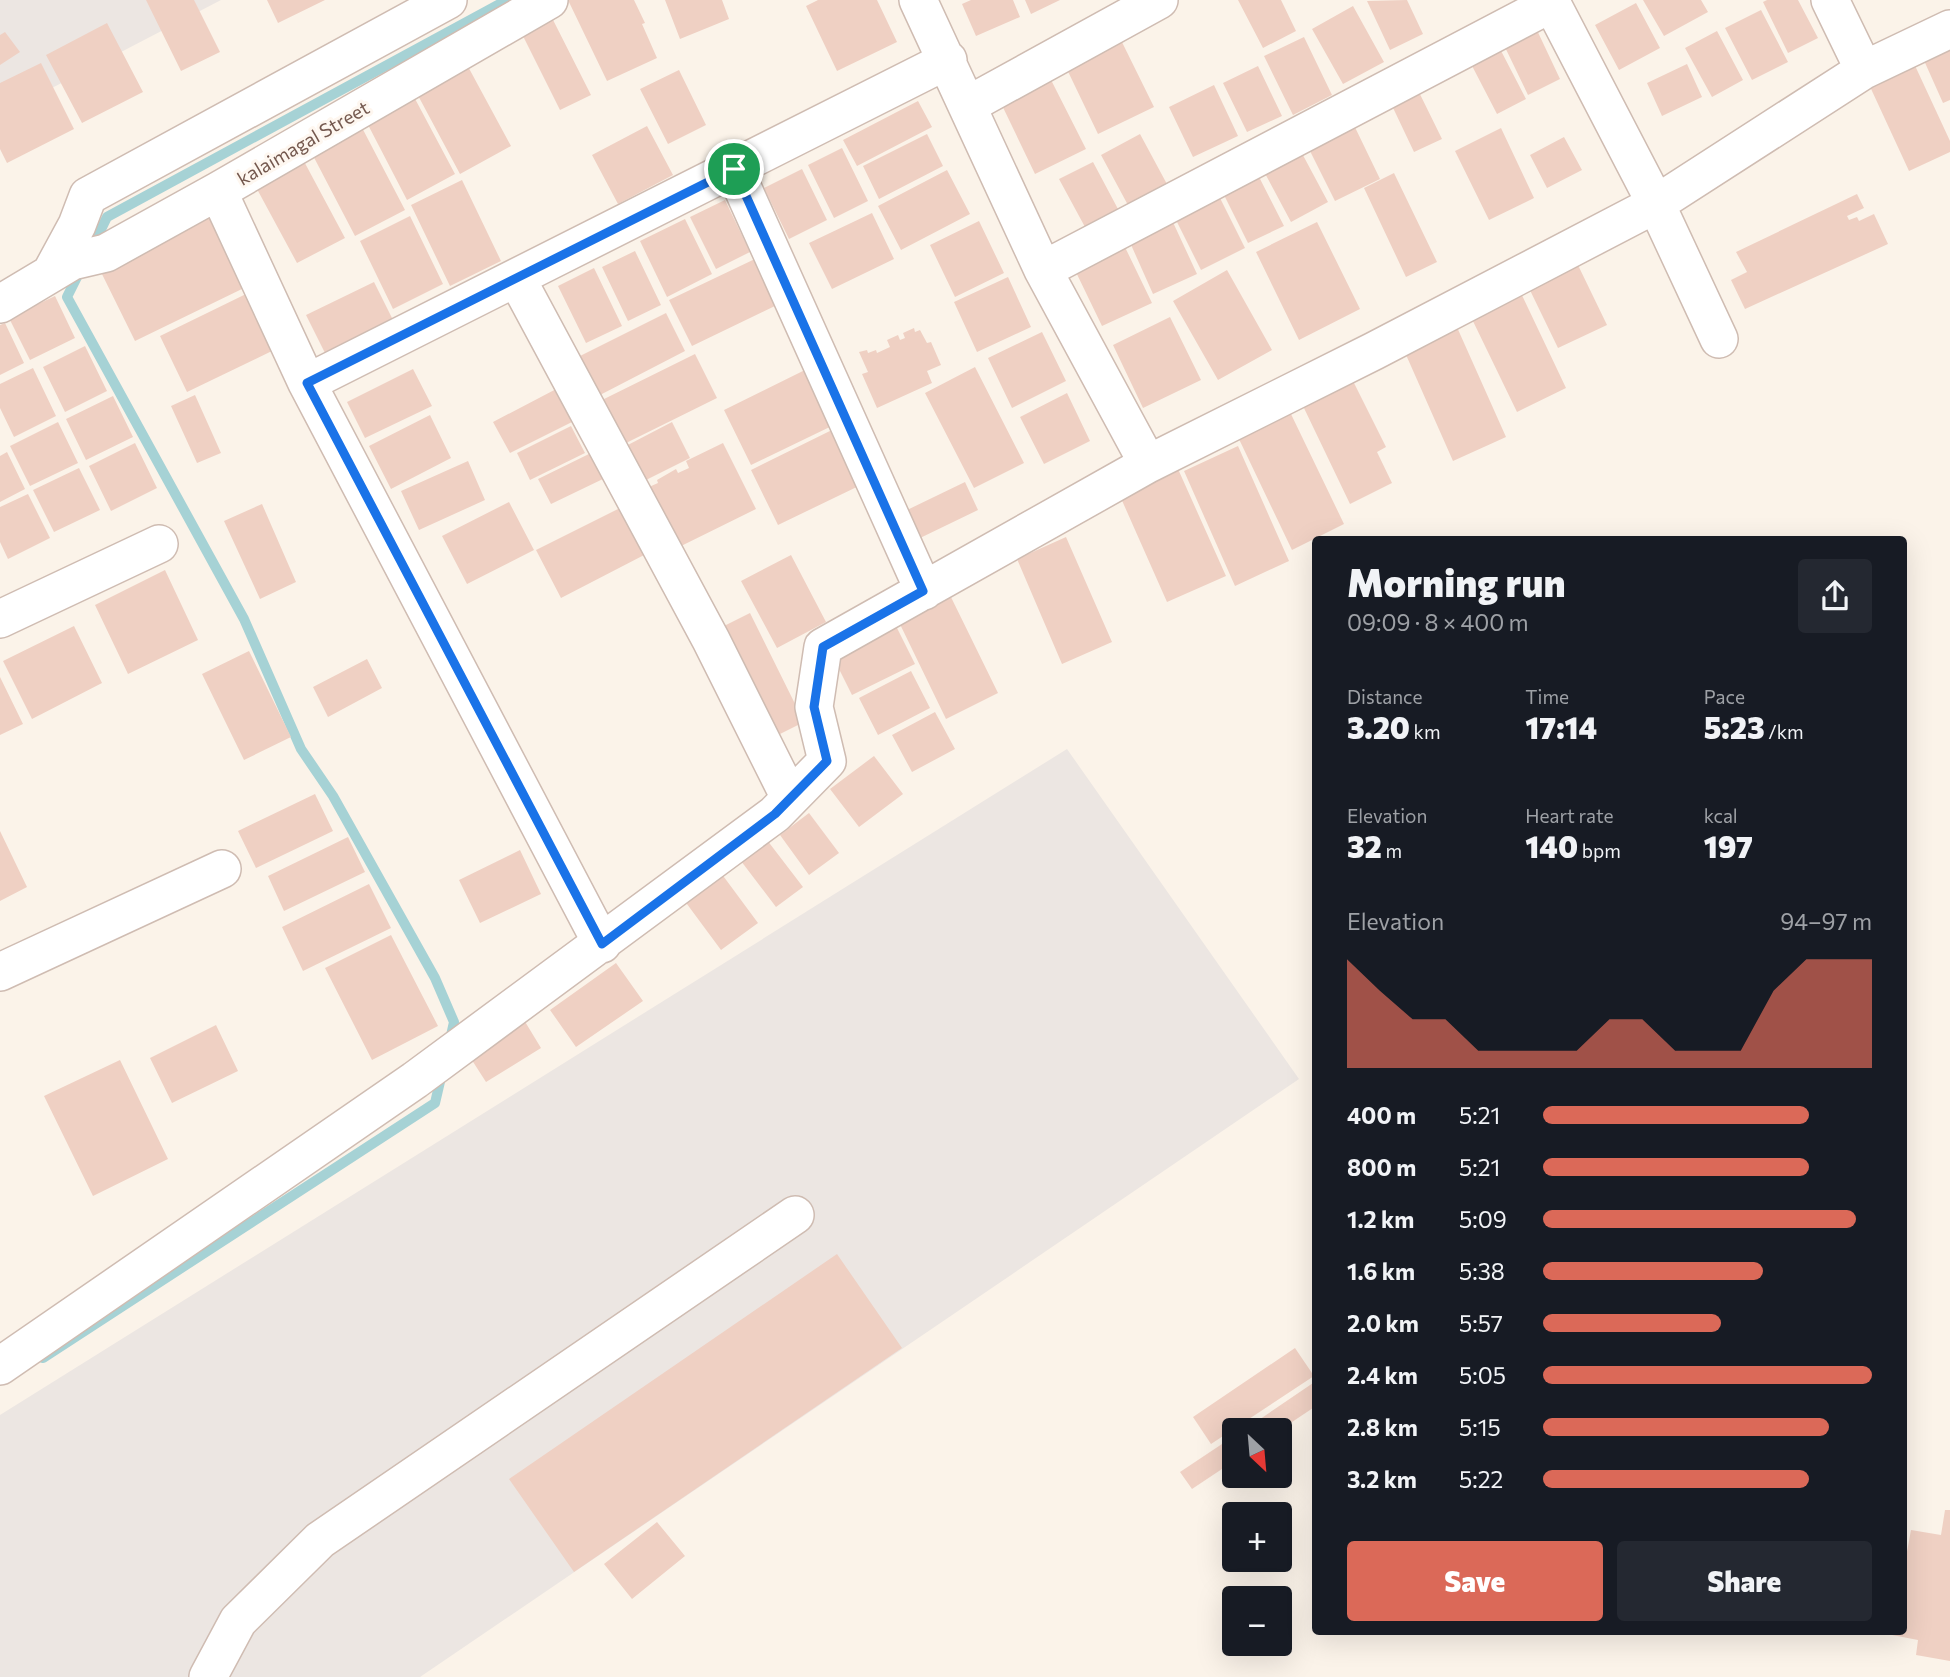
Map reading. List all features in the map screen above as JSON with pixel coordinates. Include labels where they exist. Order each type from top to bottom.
[{"type":"street","points":[[76,262],[77,225],[88,196],[448,0]]},
{"type":"street","name":"kalaimagal Street","points":[[0,304],[76,262],[219,191],[549,0]]},
{"type":"street","points":[[918,0],[1043,270],[1148,464]]},
{"type":"street","points":[[968,104],[1159,0]]},
{"type":"street","points":[[1830,0],[1864,70]]},
{"type":"street","points":[[1043,270],[1551,1],[1656,204],[1719,339]]},
{"type":"street","points":[[0,1366],[463,1046],[775,814],[827,761],[814,707],[823,647],[1148,464],[1374,351],[1656,204],[1864,70],[1950,29]]},
{"type":"street","points":[[307,383],[948,61]]},
{"type":"street","points":[[734,169],[923,591]]},
{"type":"street","points":[[219,191],[307,383],[602,944]]},
{"type":"street","points":[[517,279],[711,640],[790,798]]},
{"type":"street","points":[[0,619],[159,544]]},
{"type":"street","points":[[0,972],[222,869]]},
{"type":"street","points":[[208,1677],[237,1621],[320,1540],[795,1214]]},
{"type":"shaded area","points":[[0,0],[221,0],[0,115]]},
{"type":"shaded area","points":[[1067,749],[1299,1079],[420,1677],[0,1677],[0,1415]]},
{"type":"building","points":[[146,0],[194,0],[220,52],[181,71]]},
{"type":"building","points":[[267,0],[325,0],[278,23]]},
{"type":"building","points":[[568,0],[634,0],[657,58],[607,81]]},
{"type":"building","points":[[665,0],[722,0],[729,19],[680,39]]},
{"type":"building","points":[[818,0],[877,0],[897,42],[837,71],[806,6]]},
{"type":"building","points":[[971,0],[1013,0],[1020,17],[976,36],[962,4]]},
{"type":"building","points":[[1025,0],[1060,0],[1031,14]]},
{"type":"building","points":[[1238,0],[1281,0],[1296,31],[1263,48]]},
{"type":"building","points":[[1407,0],[1423,34],[1390,50],[1367,1]]},
{"type":"building","points":[[1643,0],[1701,0],[1708,12],[1664,36]]},
{"type":"building","points":[[1798,0],[1818,38],[1788,53],[1763,2]]},
{"type":"building","points":[[1636,3],[1660,48],[1619,70],[1595,25]]},
{"type":"building","points":[[1353,6],[1384,62],[1343,84],[1312,29]]},
{"type":"building","points":[[548,10],[591,95],[560,110],[518,26]]},
{"type":"building","points":[[1761,10],[1788,62],[1752,80],[1725,28]]},
{"type":"building","points":[[107,23],[143,92],[82,123],[46,55]]},
{"type":"building","points":[[1535,26],[1560,79],[1528,95],[1502,41]]},
{"type":"building","points":[[1717,31],[1743,80],[1712,97],[1685,48]]},
{"type":"building","points":[[5,32],[20,52],[0,65],[0,35]]},
{"type":"building","points":[[1117,32],[1154,107],[1098,134],[1062,59]]},
{"type":"building","points":[[1304,37],[1332,95],[1293,115],[1264,56]]},
{"type":"building","points":[[1950,44],[1950,100],[1943,103],[1922,56]]},
{"type":"building","points":[[1498,45],[1526,99],[1497,114],[1469,60]]},
{"type":"building","points":[[1911,57],[1950,141],[1950,152],[1909,171],[1866,78]]},
{"type":"building","points":[[465,61],[511,146],[460,174],[414,88]]},
{"type":"building","points":[[41,63],[74,129],[7,163],[0,149],[0,83]]},
{"type":"building","points":[[1687,64],[1702,97],[1662,116],[1647,83]]},
{"type":"building","points":[[1258,66],[1282,116],[1247,132],[1223,83]]},
{"type":"building","points":[[679,70],[706,125],[668,144],[640,89]]},
{"type":"building","points":[[1047,72],[1086,149],[1035,174],[998,97]]},
{"type":"building","points":[[1413,80],[1442,139],[1414,152],[1386,93]]},
{"type":"building","points":[[1214,85],[1238,136],[1193,157],[1169,107]]},
{"type":"building","points":[[413,95],[455,174],[407,200],[365,119]]},
{"type":"building","points":[[918,101],[932,127],[857,166],[843,140]]},
{"type":"building","points":[[1351,119],[1380,179],[1335,201],[1305,141]]},
{"type":"building","points":[[358,120],[405,210],[355,236],[308,146]]},
{"type":"building","points":[[647,126],[673,175],[618,204],[592,155]]},
{"type":"building","points":[[1501,128],[1534,198],[1489,220],[1455,151]]},
{"type":"building","points":[[927,134],[943,166],[879,199],[863,166]]},
{"type":"building","points":[[1140,134],[1168,186],[1129,207],[1101,155]]},
{"type":"building","points":[[1564,137],[1582,170],[1547,188],[1530,155]]},
{"type":"building","points":[[1297,144],[1328,202],[1291,222],[1260,164]]},
{"type":"building","points":[[842,148],[868,201],[834,218],[808,165]]},
{"type":"building","points":[[299,152],[345,238],[297,263],[251,178]]},
{"type":"building","points":[[1093,162],[1118,209],[1085,227],[1059,179]]},
{"type":"building","points":[[802,169],[827,220],[789,239],[764,188]]},
{"type":"building","points":[[1255,169],[1284,226],[1248,243],[1220,187]]},
{"type":"building","points":[[947,170],[970,214],[901,250],[878,206]]},
{"type":"building","points":[[1394,173],[1437,262],[1406,277],[1364,188]]},
{"type":"building","points":[[462,180],[501,261],[450,286],[411,205]]},
{"type":"building","points":[[1217,192],[1245,248],[1201,270],[1173,214]]},
{"type":"building","points":[[1857,194],[1864,208],[1847,216],[1849,220],[1857,217],[1859,221],[1874,214],[1888,244],[1745,309],[1731,280],[1747,272],[1736,252]]},
{"type":"building","points":[[725,200],[750,252],[716,269],[690,217]]},
{"type":"building","points":[[207,212],[244,288],[135,341],[98,266]]},
{"type":"building","points":[[872,213],[894,259],[832,289],[809,243]]},
{"type":"building","points":[[410,216],[443,284],[393,309],[360,241]]},
{"type":"building","points":[[1171,218],[1197,274],[1153,294],[1128,238]]},
{"type":"building","points":[[685,219],[712,274],[667,297],[640,241]]},
{"type":"building","points":[[979,221],[1004,273],[955,297],[930,245]]},
{"type":"building","points":[[1317,222],[1360,309],[1299,340],[1256,252]]},
{"type":"building","points":[[1123,243],[1152,303],[1102,326],[1073,266]]},
{"type":"building","points":[[635,251],[661,305],[628,321],[602,267]]},
{"type":"building","points":[[757,258],[779,304],[692,346],[669,300]]},
{"type":"building","points":[[1576,261],[1607,325],[1558,348],[1527,284]]},
{"type":"building","points":[[594,268],[622,326],[586,343],[558,286]]},
{"type":"building","points":[[1227,270],[1272,350],[1218,380],[1173,301]]},
{"type":"building","points":[[1008,277],[1031,327],[977,352],[954,302]]},
{"type":"building","points":[[374,282],[394,322],[326,355],[306,315]]},
{"type":"building","points":[[1520,291],[1566,388],[1517,412],[1470,315]]},
{"type":"building","points":[[246,294],[274,350],[187,392],[160,336]]},
{"type":"building","points":[[55,296],[75,338],[30,360],[9,318]]},
{"type":"building","points":[[666,313],[685,351],[600,395],[580,356]]},
{"type":"building","points":[[1170,317],[1201,380],[1143,408],[1113,345]]},
{"type":"building","points":[[5,323],[24,363],[0,375],[0,325]]},
{"type":"building","points":[[1456,325],[1506,437],[1453,461],[1403,348]]},
{"type":"building","points":[[914,328],[915,332],[920,330],[927,343],[931,342],[941,365],[927,371],[932,383],[877,408],[862,374],[868,372],[859,352],[876,350],[877,353],[890,347],[887,340],[898,335],[900,340],[905,338],[903,333]]},
{"type":"building","points":[[1042,332],[1066,381],[1012,408],[988,358]]},
{"type":"building","points":[[85,346],[107,391],[65,412],[43,367]]},
{"type":"building","points":[[695,354],[717,398],[620,446],[598,402]]},
{"type":"building","points":[[811,367],[838,423],[751,465],[724,410]]},
{"type":"building","points":[[975,367],[1024,463],[974,488],[925,393]]},
{"type":"building","points":[[33,368],[56,416],[14,437],[0,408],[0,384]]},
{"type":"building","points":[[413,369],[432,406],[365,438],[347,402]]},
{"type":"building","points":[[1353,381],[1386,447],[1377,452],[1392,483],[1350,504],[1303,406]]},
{"type":"building","points":[[560,387],[576,420],[510,453],[493,422]]},
{"type":"building","points":[[1067,393],[1090,441],[1044,464],[1020,417]]},
{"type":"building","points":[[195,395],[221,453],[197,463],[171,406]]},
{"type":"building","points":[[113,396],[133,437],[86,460],[66,419]]},
{"type":"building","points":[[1290,412],[1344,524],[1320,536],[1312,536],[1312,540],[1292,550],[1238,437]]},
{"type":"building","points":[[430,415],[451,458],[391,489],[369,446]]},
{"type":"building","points":[[58,422],[78,463],[30,486],[10,446]]},
{"type":"building","points":[[672,422],[690,458],[642,482],[624,447]]},
{"type":"building","points":[[571,426],[585,453],[530,480],[517,453]]},
{"type":"building","points":[[838,427],[865,483],[778,525],[751,470]]},
{"type":"building","points":[[135,443],[157,488],[111,511],[89,466]]},
{"type":"building","points":[[723,443],[756,509],[675,549],[649,487],[676,469],[678,473],[689,468],[686,461]]},
{"type":"building","points":[[1238,446],[1289,561],[1235,586],[1184,471]]},
{"type":"building","points":[[7,452],[25,489],[0,502],[0,456]]},
{"type":"building","points":[[593,452],[605,478],[551,504],[538,479]]},
{"type":"building","points":[[468,461],[485,500],[419,530],[401,491]]},
{"type":"building","points":[[79,468],[100,510],[54,532],[33,490]]},
{"type":"building","points":[[1178,469],[1226,576],[1167,602],[1120,496]]},
{"type":"building","points":[[965,482],[978,510],[918,539],[905,511]]},
{"type":"building","points":[[28,494],[50,538],[8,559],[0,542],[0,507]]},
{"type":"building","points":[[509,502],[534,550],[467,584],[442,536]]},
{"type":"building","points":[[262,504],[296,582],[260,599],[224,521]]},
{"type":"building","points":[[624,506],[648,553],[561,598],[536,550]]},
{"type":"building","points":[[1066,537],[1112,642],[1062,664],[1017,559]]},
{"type":"building","points":[[791,555],[826,622],[777,648],[741,581]]},
{"type":"building","points":[[165,570],[198,640],[128,674],[95,605]]},
{"type":"building","points":[[948,591],[998,693],[946,719],[896,616]]},
{"type":"building","points":[[750,613],[804,722],[768,740],[714,631]]},
{"type":"building","points":[[74,626],[102,683],[32,719],[3,661]]},
{"type":"building","points":[[896,626],[915,664],[852,695],[833,657]]},
{"type":"building","points":[[249,651],[291,737],[244,760],[202,674]]},
{"type":"building","points":[[367,659],[382,688],[328,717],[313,687]]},
{"type":"building","points":[[911,671],[930,708],[878,735],[859,698]]},
{"type":"building","points":[[0,677],[23,724],[0,735]]},
{"type":"building","points":[[935,712],[955,749],[912,772],[892,735]]},
{"type":"building","points":[[874,756],[903,794],[859,827],[830,789]]},
{"type":"building","points":[[315,794],[333,831],[256,868],[238,831]]},
{"type":"building","points":[[809,813],[839,853],[809,875],[780,835]]},
{"type":"building","points":[[0,831],[27,887],[0,901]]},
{"type":"building","points":[[348,837],[365,872],[284,911],[268,876]]},
{"type":"building","points":[[767,840],[803,887],[776,907],[741,861]]},
{"type":"building","points":[[520,850],[541,894],[480,923],[459,880]]},
{"type":"building","points":[[721,873],[758,923],[721,950],[684,900]]},
{"type":"building","points":[[369,884],[391,928],[303,971],[282,927]]},
{"type":"building","points":[[391,935],[438,1026],[372,1060],[325,968]]},
{"type":"building","points":[[616,963],[643,1001],[576,1047],[550,1010]]},
{"type":"building","points":[[524,1020],[541,1048],[486,1082],[468,1054]]},
{"type":"building","points":[[216,1025],[238,1071],[172,1103],[150,1058]]},
{"type":"building","points":[[120,1060],[168,1159],[93,1196],[44,1096]]},
{"type":"building","points":[[837,1254],[902,1348],[574,1572],[509,1479]]},
{"type":"building","points":[[1295,1348],[1312,1373],[1312,1377],[1250,1418],[1222,1418],[1222,1437],[1211,1444],[1193,1417]]},
{"type":"building","points":[[1312,1384],[1312,1409],[1292,1422],[1292,1418],[1262,1418]]},
{"type":"building","points":[[1222,1444],[1222,1469],[1192,1489],[1180,1472]]},
{"type":"building","points":[[1945,1510],[1950,1510],[1950,1661],[1916,1655],[1918,1640],[1892,1635],[1907,1635],[1907,1552],[1911,1530],[1941,1535]]},
{"type":"building","points":[[657,1522],[685,1556],[632,1599],[604,1564]]},
{"type":"waterway","points":[[92,248],[107,217],[507,0]]},
{"type":"waterway","points":[[81,269],[67,297],[244,619],[301,749],[333,796],[435,978],[454,1022],[449,1044]]},
{"type":"waterway","points":[[43,1358],[435,1103],[442,1073]]},
{"type":"route","points":[[734,169],[923,591],[823,647],[814,707],[827,761],[775,814],[602,944],[307,383],[734,169]]}]
